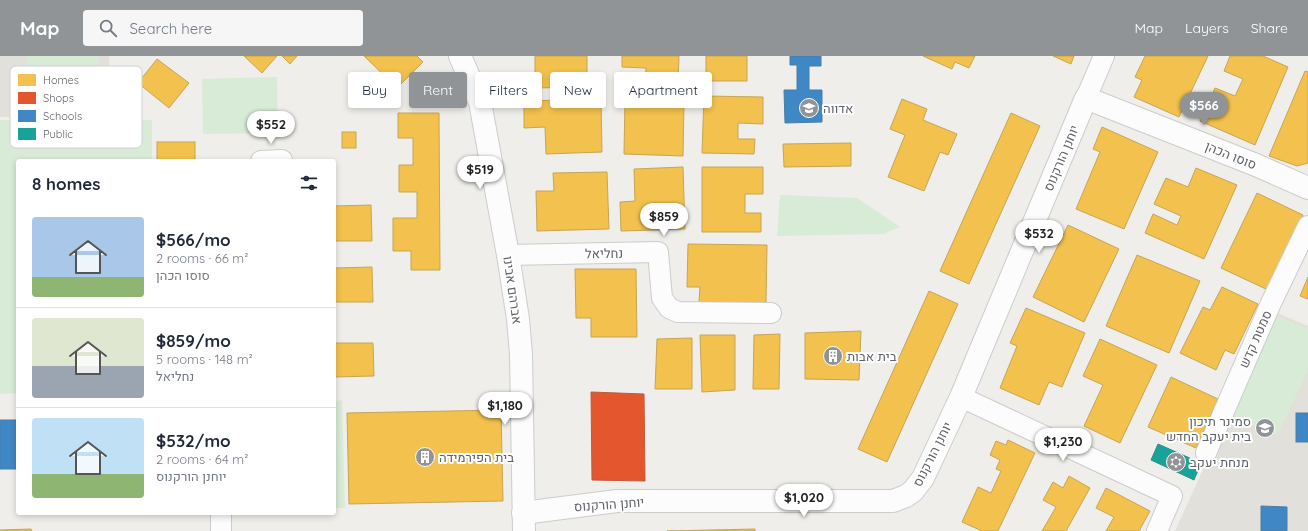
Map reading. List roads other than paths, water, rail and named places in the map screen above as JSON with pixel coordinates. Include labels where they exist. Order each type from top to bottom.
[{"type":"street","name":"אברהם אבינו","points":[[460,56],[480,102],[508,255],[521,354],[524,522]]},
{"type":"street","name":"יוחנן הורקנוס","points":[[524,522],[616,502],[893,501],[906,496],[913,491],[923,478],[960,397],[1104,56]]},
{"type":"street","name":"סוסו הכהן","points":[[1086,98],[1256,165],[1308,188]]},
{"type":"street","name":"סמטת קדש","points":[[1206,453],[1271,303],[1308,226]]},
{"type":"street","name":"נחליאל","points":[[508,255],[658,252],[662,298],[669,308],[678,312],[771,313]]},
{"type":"street","points":[[960,397],[1172,496],[1157,531]]},
{"type":"street","points":[[220,515],[221,531]]},
{"type":"place","name":"אדווה","points":[[809,108]]},
{"type":"place","name":"בית אבות","points":[[833,356]]},
{"type":"place","name":"סמינר תיכון בית יעקב החדש","points":[[1265,428]]},
{"type":"place","name":"בית הפירמידה","points":[[425,457]]},
{"type":"place","name":"מנחת יעקב","points":[[1176,462]]}]
